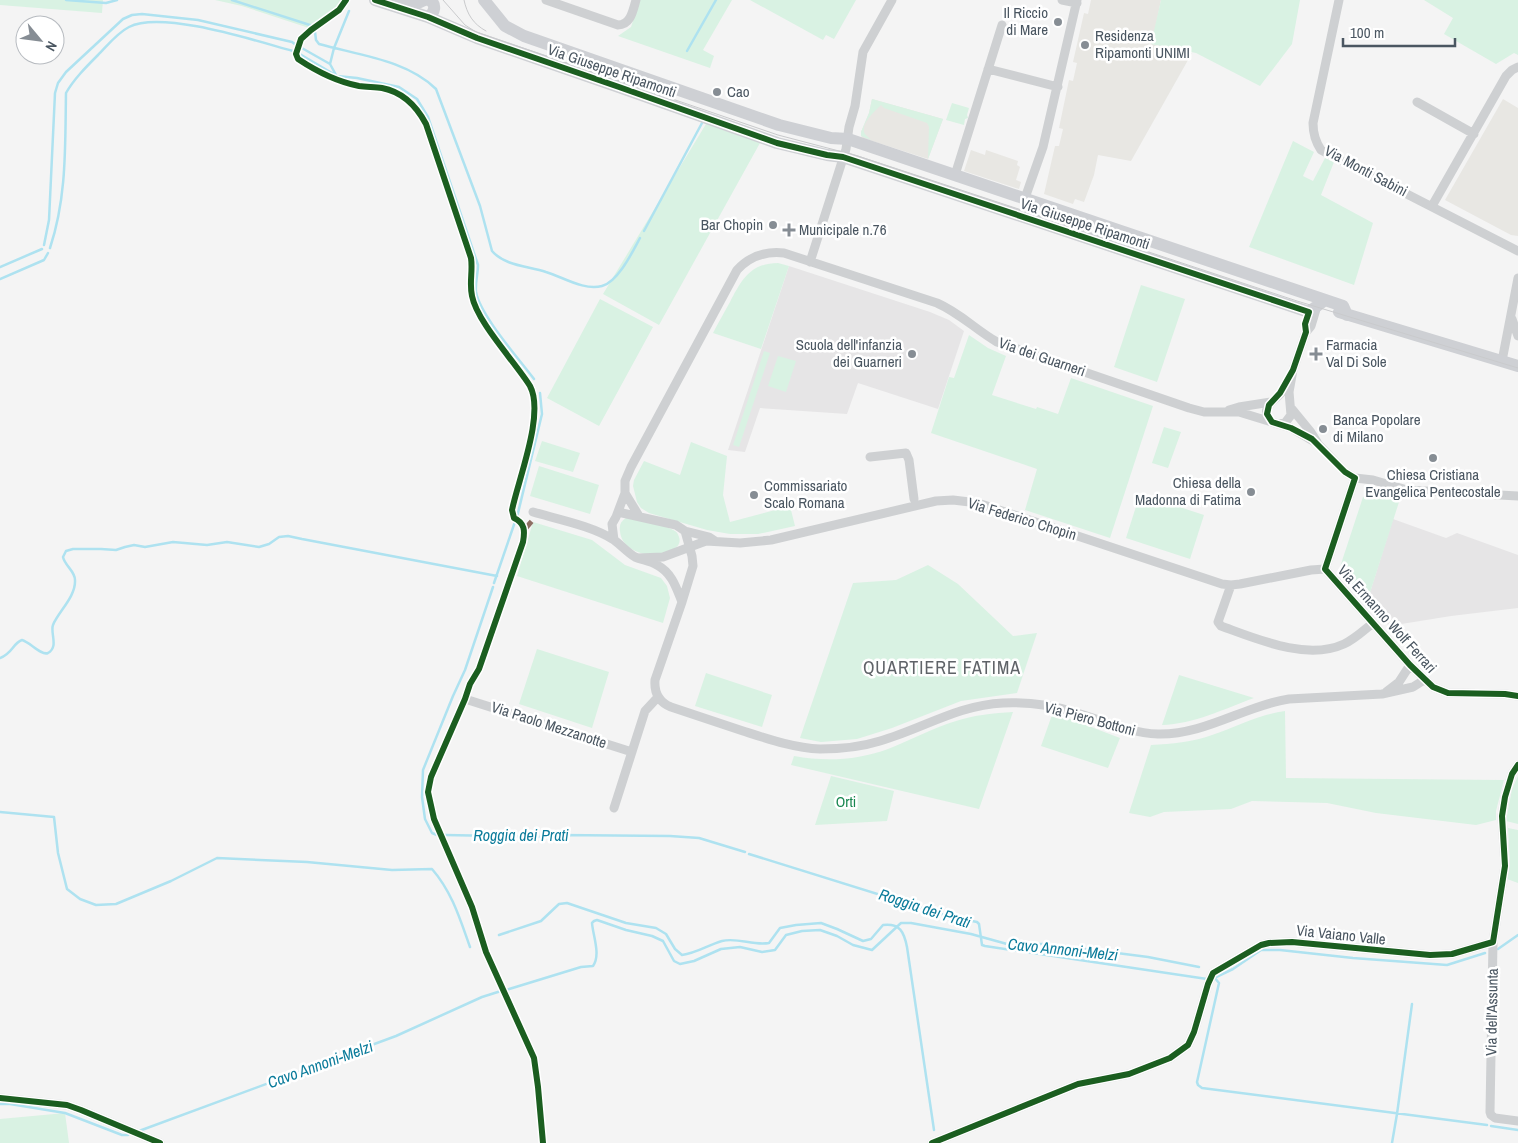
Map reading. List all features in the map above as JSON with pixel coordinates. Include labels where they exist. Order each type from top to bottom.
[{"type":"street","name":"Via Giuseppe Ripamonti","points":[[375,0],[428,17],[477,38],[776,143],[844,157],[1316,304],[1343,306],[1347,315],[1518,366]]},
{"type":"street","points":[[396,0],[411,5],[427,0],[434,6],[432,15],[428,17]]},
{"type":"street","name":"Via Giuseppe Ripamonti","points":[[484,0],[505,26],[516,32],[779,125],[831,138],[848,139],[1025,198],[1316,304]]},
{"type":"street","points":[[547,0],[618,25],[623,25],[630,19],[636,0]]},
{"type":"street","points":[[614,540],[612,524],[625,493],[625,481],[631,467],[737,270],[750,260],[768,253],[784,253],[810,262],[844,157],[855,106],[863,52],[892,0]]},
{"type":"street","points":[[1025,198],[1044,147],[1077,2],[1062,0]]},
{"type":"street","name":"Via Monti Sabini","points":[[1339,0],[1313,122],[1313,135],[1321,150],[1518,251]]},
{"type":"street","points":[[955,175],[1002,25]]},
{"type":"street","points":[[1432,206],[1506,76],[1518,67]]},
{"type":"street","points":[[988,69],[1058,87]]},
{"type":"street","points":[[1417,102],[1474,134]]},
{"type":"street","name":"Via dei Guarneri","points":[[810,262],[947,308],[986,336],[1009,347],[1197,410],[1239,412],[1276,423],[1299,432],[1318,444]]},
{"type":"street","points":[[1502,362],[1518,278]]},
{"type":"street","points":[[1293,370],[1289,392],[1290,419],[1285,423],[1276,423],[1269,418],[1268,407],[1283,390],[1293,370],[1306,332],[1311,326],[1316,304]]},
{"type":"street","points":[[1511,317],[1518,336]]},
{"type":"street","points":[[1272,401],[1283,400],[1291,407],[1318,444],[1345,472],[1355,478],[1373,480],[1407,490],[1518,496]]},
{"type":"street","name":"Via dei Guarneri","points":[[1226,411],[1272,401]]},
{"type":"street","points":[[870,457],[906,453],[909,460],[914,499]]},
{"type":"street","points":[[1325,569],[1355,478]]},
{"type":"street","points":[[625,493],[639,516]]},
{"type":"street","name":"Via Federico Chopin","points":[[686,542],[762,542],[936,501],[953,500],[978,503],[1222,584],[1231,585],[1325,569]]},
{"type":"street","points":[[533,512],[592,530],[614,540],[638,558],[658,565],[674,582],[682,602]]},
{"type":"street","name":"Via Federico Chopin","points":[[618,512],[676,526],[686,542]]},
{"type":"street","points":[[592,530],[612,524]]},
{"type":"street","name":"Via Federico Chopin","points":[[686,542],[709,537],[715,541]]},
{"type":"street","points":[[614,808],[645,711],[658,697],[655,689],[655,680],[693,566],[686,542],[663,557],[638,558]]},
{"type":"street","name":"Via Ermanno Wolf Ferrari","points":[[1325,569],[1424,680],[1433,687],[1448,693],[1518,696]]},
{"type":"street","points":[[1231,585],[1218,622],[1220,626],[1295,649],[1322,650],[1336,647],[1351,640],[1372,623]]},
{"type":"street","points":[[1384,694],[1399,682],[1410,664]]},
{"type":"street","name":"Via Piero Bottoni","points":[[658,697],[663,703],[671,707],[762,737],[821,749],[866,745],[892,738],[969,708],[1001,703],[1020,703],[1062,709],[1131,730],[1159,734],[1176,733],[1207,726],[1276,701],[1384,694],[1414,687],[1424,680]]},
{"type":"street","name":"Via Paolo Mezzanotte","points":[[466,699],[632,752]]},
{"type":"street","name":"Via dell'Assunta","points":[[1518,764],[1512,774],[1502,816],[1505,866],[1494,942],[1490,1112],[1494,1118],[1518,1121]]},
{"type":"street","name":"Via Vaiano Valle","points":[[935,1142],[1078,1084],[1130,1074],[1170,1058],[1188,1045],[1194,1032],[1208,984],[1214,973],[1261,945],[1292,942],[1430,955],[1452,954],[1494,942]]},
{"type":"street","points":[[0,1098],[68,1105],[160,1143]]},
{"type":"shaded area","points":[[1091,0],[1161,0],[1152,44],[1192,53],[1131,161],[1098,155],[1094,175],[1084,202],[1075,199],[1073,204],[1044,194],[1055,146],[1059,146],[1063,129],[1059,128],[1069,80],[1073,81],[1077,63],[1073,62],[1084,13],[1088,14]]},
{"type":"shaded area","points":[[872,99],[943,119],[928,159],[861,136]]},
{"type":"shaded area","points":[[1503,99],[1518,108],[1518,236],[1511,235],[1445,200]]},
{"type":"shaded area","points":[[971,150],[985,155],[986,150],[1018,161],[1017,165],[1020,167],[1016,180],[1021,182],[1019,189],[964,171]]},
{"type":"shaded area","points":[[789,266],[930,312],[949,320],[964,331],[938,409],[858,383],[847,414],[760,408],[745,452],[728,450]]},
{"type":"shaded area","points":[[1393,519],[1446,538],[1457,533],[1518,555],[1518,608],[1389,626],[1367,602]]},
{"type":"green space","points":[[0,0],[103,0],[102,13],[0,5]]},
{"type":"green space","points":[[215,0],[343,0],[309,28],[242,6]]},
{"type":"green space","points":[[640,0],[732,0],[703,50],[714,56],[710,68],[618,36],[631,27]]},
{"type":"green space","points":[[750,0],[856,0],[834,39],[826,35],[823,40]]},
{"type":"green space","points":[[1161,0],[1300,0],[1292,44],[1260,86],[1196,53],[1151,44]]},
{"type":"green space","points":[[1424,0],[1518,0],[1518,55],[1514,53],[1496,64],[1444,34],[1453,18]]},
{"type":"green space","points":[[872,99],[943,119],[928,159],[929,127],[927,123],[884,108],[881,105],[869,118],[864,127],[865,134],[871,140],[861,136]]},
{"type":"green space","points":[[952,103],[969,108],[968,118],[965,119],[964,125],[946,120]]},
{"type":"green space","points":[[706,124],[760,143],[659,325],[603,294]]},
{"type":"green space","points":[[1293,141],[1314,152],[1303,176],[1313,181],[1325,158],[1334,162],[1321,195],[1373,223],[1354,285],[1249,247]]},
{"type":"green space","points":[[778,263],[789,266],[761,349],[713,333],[743,280],[760,266]]},
{"type":"green space","points":[[1141,285],[1185,299],[1157,382],[1114,367]]},
{"type":"green space","points":[[600,299],[653,327],[599,426],[547,398]]},
{"type":"green space","points":[[969,335],[988,348],[1006,356],[992,395],[1058,414],[1071,378],[1153,406],[1110,538],[1025,510],[1037,469],[931,433],[949,377],[954,378]]},
{"type":"green space","points":[[764,351],[770,353],[739,447],[733,445]]},
{"type":"green space","points":[[778,356],[796,361],[786,392],[768,386]]},
{"type":"green space","points":[[1164,427],[1181,432],[1168,468],[1152,463]]},
{"type":"green space","points":[[542,441],[580,453],[573,472],[535,461]]},
{"type":"green space","points":[[691,442],[727,456],[723,495],[730,522],[790,506],[795,526],[758,534],[730,534],[707,530],[649,513],[641,508],[637,502],[633,486],[634,480],[644,461],[680,475]]},
{"type":"green space","points":[[539,466],[599,485],[590,514],[530,496]]},
{"type":"green space","points":[[1372,493],[1399,502],[1367,602],[1343,574],[1340,567],[1363,497]]},
{"type":"green space","points":[[1140,494],[1204,515],[1190,559],[1126,538]]},
{"type":"green space","points":[[626,518],[636,519],[676,531],[680,541],[679,544],[673,549],[658,554],[639,553],[628,547],[621,537],[620,525]]},
{"type":"green space","points":[[533,522],[592,540],[625,565],[661,578],[667,586],[670,598],[663,623],[517,576]]},
{"type":"green space","points":[[928,565],[958,584],[1013,636],[1037,633],[1017,693],[961,701],[892,728],[857,739],[821,742],[800,738],[853,583],[896,580]]},
{"type":"green space","points":[[537,649],[609,672],[592,728],[519,704]]},
{"type":"green space","points":[[706,673],[772,695],[762,727],[695,706]]},
{"type":"green space","points":[[1179,675],[1254,698],[1197,719],[1162,725]]},
{"type":"green space","points":[[1285,711],[1286,778],[1504,780],[1496,811],[1496,820],[1476,825],[1376,813],[1327,803],[1252,801],[1231,809],[1164,812],[1150,817],[1129,813],[1151,745],[1197,739],[1257,718]]},
{"type":"green space","points":[[1013,712],[979,809],[791,765],[794,756],[842,759],[865,756],[888,749],[963,719]]},
{"type":"green space","points":[[1052,715],[1070,719],[1120,738],[1108,768],[1041,746]]},
{"type":"green space","name":"Orti","points":[[831,776],[894,791],[887,821],[815,825]]},
{"type":"green space","points":[[1518,776],[1518,824],[1506,821],[1512,789]]},
{"type":"green space","points":[[1508,828],[1518,830],[1518,883],[1507,879],[1510,865]]},
{"type":"green space","points":[[65,1113],[69,1143],[0,1143],[0,1119]]},
{"type":"waterway","points":[[66,0],[106,3],[117,0]]},
{"type":"waterway","points":[[232,0],[313,26]]},
{"type":"waterway","points":[[687,51],[716,0]]},
{"type":"waterway","points":[[330,64],[334,48],[349,11]]},
{"type":"waterway","points":[[44,245],[49,220],[55,93],[58,83],[66,72],[123,19],[132,15],[142,14],[198,20],[292,42],[296,45]]},
{"type":"waterway","points":[[50,248],[56,229],[62,191],[66,93],[80,73],[120,33],[129,27],[144,23],[186,24],[293,51]]},
{"type":"waterway","points":[[315,32],[316,40],[319,44],[366,55],[397,65],[411,71],[436,89],[480,206],[492,251],[503,260],[546,272],[588,287],[602,286],[614,279],[640,238]]},
{"type":"waterway","points":[[300,47],[330,64],[336,75]]},
{"type":"waterway","points":[[298,53],[337,76],[357,78],[399,87],[417,99],[428,117],[478,265],[476,292],[479,302],[492,324],[534,379]]},
{"type":"waterway","points":[[644,231],[702,123]]},
{"type":"waterway","points":[[0,267],[42,249]]},
{"type":"waterway","points":[[0,279],[44,260],[48,253]]},
{"type":"waterway","points":[[494,583],[518,513],[542,414],[540,393]]},
{"type":"waterway","points":[[0,658],[8,654],[22,640],[42,653],[48,653],[51,650],[54,644],[53,625],[70,598],[75,586],[75,577],[63,557],[66,551],[73,549],[116,550],[134,545],[145,547],[173,542],[207,545],[227,542],[259,547],[269,544],[279,537],[288,536],[497,576]]},
{"type":"waterway","name":"Roggia dei Prati","points":[[437,835],[432,833],[425,819],[422,797],[423,770],[465,670],[493,587]]},
{"type":"waterway","points":[[0,812],[54,817],[58,853],[67,889],[80,899],[96,905],[116,904],[171,881],[217,858],[307,862],[392,870],[432,869],[450,896],[470,947]]},
{"type":"waterway","name":"Roggia dei Prati","points":[[445,835],[546,837],[559,835],[670,836],[699,838],[745,852]]},
{"type":"waterway","name":"Roggia dei Prati","points":[[749,854],[948,916],[977,922],[979,924],[982,945],[985,946],[1207,979]]},
{"type":"waterway","points":[[499,935],[541,921],[559,904],[567,903],[626,923],[656,928],[666,934],[675,949],[682,955],[693,953],[728,940],[769,943],[780,928],[796,925],[821,923],[863,941],[871,939],[883,925],[894,925],[903,933],[907,947],[934,1130]]},
{"type":"waterway","name":"Cavo Annoni-Melzi","points":[[506,990],[581,967],[593,966],[596,951],[592,923],[597,920],[663,941],[674,961],[680,964],[694,961],[721,949],[740,947],[762,952],[775,950],[786,935],[802,931],[820,930],[837,936],[853,945],[872,950],[901,923],[911,923],[971,934],[1007,944],[1047,944],[1148,957],[1199,967]]},
{"type":"waterway","name":"Roggia dei Prati","points":[[1498,949],[1518,935]]},
{"type":"waterway","name":"Roggia dei Prati","points":[[1214,978],[1233,969],[1261,950],[1280,950],[1447,965],[1485,953]]},
{"type":"waterway","name":"Cavo Annoni-Melzi","points":[[1214,977],[1219,983],[1197,1082],[1202,1088],[1487,1125]]},
{"type":"waterway","name":"Cavo Annoni-Melzi","points":[[139,1131],[396,1036],[482,997],[501,991]]},
{"type":"waterway","points":[[1392,1143],[1412,1004]]},
{"type":"waterway","name":"Cavo Annoni-Melzi","points":[[0,1104],[65,1113],[122,1135],[128,1135]]},
{"type":"waterway","name":"Cavo Annoni-Melzi","points":[[1491,1126],[1518,1130]]},
{"type":"tram line","points":[[443,0],[465,25],[476,32],[778,135],[858,156],[1297,301],[1518,368]]},
{"type":"tram line","points":[[464,0],[471,18],[486,31]]},
{"type":"marked path","points":[[525,529],[532,521]]},
{"type":"cycle path","points":[[346,0],[339,10],[301,39],[296,54],[298,59],[320,72],[343,82],[390,90],[403,97],[418,112],[426,124],[471,258],[471,291],[475,306],[489,330],[530,386],[534,398],[534,413],[529,447],[512,510],[514,518],[522,525],[523,542],[479,669],[470,684],[431,777],[428,792],[434,819],[472,907],[486,952],[534,1058],[543,1143]]},
{"type":"cycle path","points":[[375,0],[428,17],[477,38],[777,143],[843,157],[1309,312],[1305,324],[1306,332],[1293,370],[1280,393],[1269,405],[1267,414],[1272,422],[1291,428],[1312,439],[1345,472],[1355,478],[1325,569],[1410,665],[1433,687],[1448,693],[1518,696]]},
{"type":"cycle path","points":[[932,1143],[1078,1084],[1129,1074],[1170,1058],[1188,1045],[1213,973],[1261,945],[1292,942],[1430,955],[1452,954],[1493,942],[1505,866],[1502,816],[1512,774],[1518,765]]},
{"type":"cycle path","points":[[0,1098],[67,1105],[160,1143]]},
{"type":"place","name":"Il Riccio di Mare","points":[[1058,22]]},
{"type":"place","name":"Residenza Ripamonti UNIMI","points":[[1085,45]]},
{"type":"place","name":"Cao","points":[[717,92]]},
{"type":"place","name":"Bar Chopin","points":[[773,225]]},
{"type":"place","name":"Municipale n.76","points":[[789,230]]},
{"type":"place","name":"Scuola dell'infanzia dei Guarneri","points":[[912,354]]},
{"type":"place","name":"Farmacia Val Di Sole","points":[[1316,354]]},
{"type":"place","name":"Banca Popolare di Milano","points":[[1323,429]]},
{"type":"place","name":"Chiesa Cristiana Evangelica Pentecostale","points":[[1433,458]]},
{"type":"place","name":"Chiesa della Madonna di Fatima","points":[[1251,492]]},
{"type":"place","name":"Commissariato Scalo Romana","points":[[754,495]]},
{"type":"district","name":"QUARTIERE FATIMA","points":[[942,668]]}]
